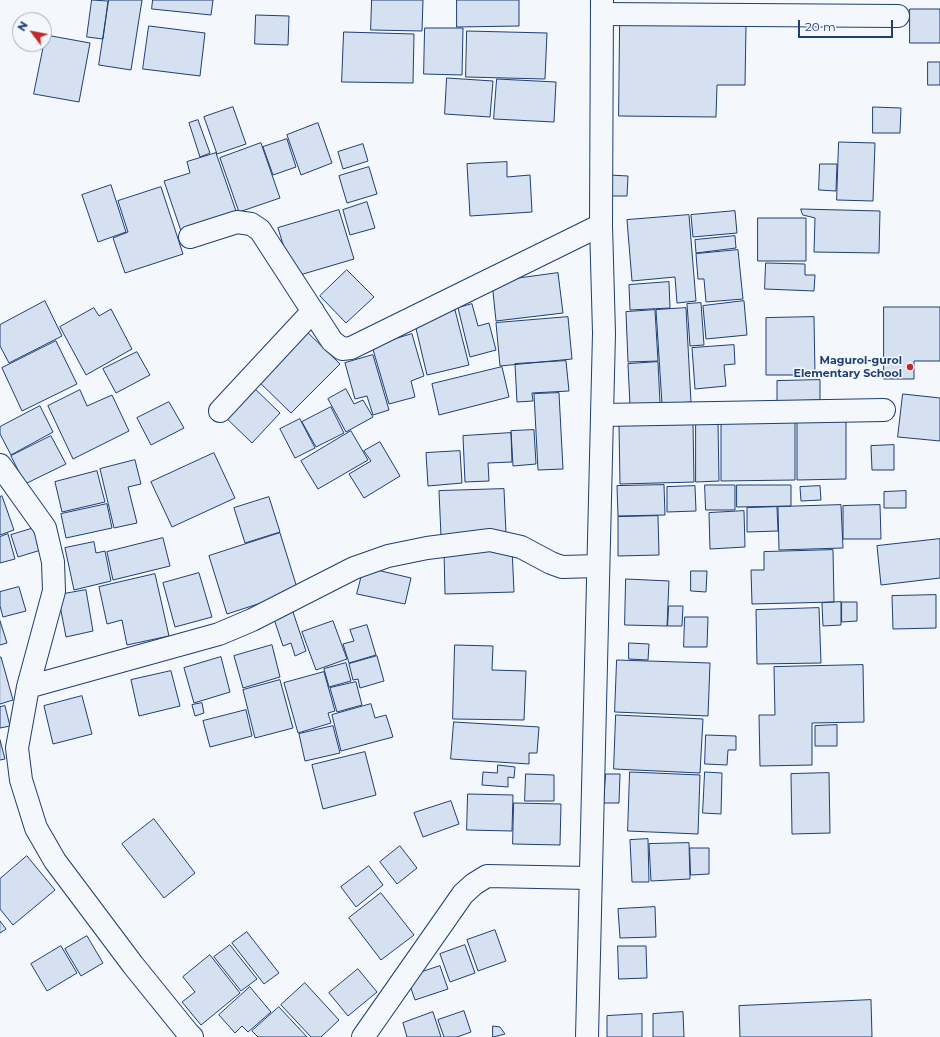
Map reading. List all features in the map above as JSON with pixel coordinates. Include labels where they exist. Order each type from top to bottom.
[{"type":"street","points":[[587,1037],[603,415],[604,333],[601,224],[602,7],[898,16]]},
{"type":"street","points":[[190,237],[237,222],[251,224],[260,230],[332,341],[342,349],[351,348],[601,224]]},
{"type":"street","points":[[220,411],[313,311]]},
{"type":"street","points":[[603,415],[884,410]]},
{"type":"street","points":[[0,466],[45,528],[53,562],[54,591],[28,687],[17,748],[21,780],[36,828],[55,861],[133,965],[192,1037]]},
{"type":"street","points":[[28,687],[219,634],[252,620],[354,568],[388,556],[427,548],[490,540],[521,547],[551,563],[562,567],[598,566]]},
{"type":"street","points":[[363,1037],[463,894],[474,884],[487,876],[590,878]]},
{"type":"building","points":[[92,0],[108,1],[103,39],[87,37]]},
{"type":"building","points":[[109,0],[142,0],[131,70],[99,65]]},
{"type":"building","points":[[153,0],[213,0],[211,15],[152,9]]},
{"type":"building","points":[[372,0],[423,0],[422,31],[371,30]]},
{"type":"building","points":[[457,0],[519,0],[519,26],[457,27]]},
{"type":"building","points":[[910,9],[940,9],[940,43],[910,43]]},
{"type":"building","points":[[256,15],[289,16],[288,45],[255,44]]},
{"type":"building","points":[[620,25],[746,26],[745,85],[717,85],[716,117],[619,116]]},
{"type":"building","points":[[149,26],[205,33],[200,76],[143,69]]},
{"type":"building","points":[[425,28],[463,28],[462,75],[424,74]]},
{"type":"building","points":[[467,31],[547,33],[545,79],[466,77]]},
{"type":"building","points":[[344,32],[414,34],[413,83],[342,82]]},
{"type":"building","points":[[52,36],[90,43],[79,102],[34,94],[43,52],[52,52]]},
{"type":"building","points":[[928,62],[940,62],[940,85],[928,85]]},
{"type":"building","points":[[447,78],[493,81],[490,117],[445,114]]},
{"type":"building","points":[[497,79],[556,82],[554,122],[494,119]]},
{"type":"building","points":[[233,107],[246,144],[217,154],[204,117]]},
{"type":"building","points":[[873,107],[901,108],[900,133],[873,133]]},
{"type":"building","points":[[198,120],[210,153],[200,157],[189,123]]},
{"type":"building","points":[[318,123],[332,163],[301,175],[287,135]]},
{"type":"building","points":[[287,139],[296,167],[273,175],[263,147]]},
{"type":"building","points":[[839,142],[875,143],[873,201],[837,200]]},
{"type":"building","points":[[261,143],[280,198],[239,212],[220,158]]},
{"type":"building","points":[[363,144],[368,161],[343,169],[338,152]]},
{"type":"building","points":[[216,153],[237,214],[182,234],[164,181],[190,173],[187,162]]},
{"type":"building","points":[[507,162],[507,177],[530,175],[532,212],[470,216],[467,164]]},
{"type":"building","points":[[820,164],[837,164],[836,191],[819,190]]},
{"type":"building","points":[[369,167],[377,194],[347,203],[339,176]]},
{"type":"building","points":[[609,175],[628,176],[627,196],[609,196]]},
{"type":"building","points":[[111,185],[126,232],[98,242],[82,195]]},
{"type":"building","points":[[161,187],[183,254],[125,273],[113,238],[128,232],[118,201]]},
{"type":"building","points":[[367,202],[375,228],[350,235],[343,210]]},
{"type":"building","points":[[801,209],[880,211],[879,253],[814,252],[815,218],[803,215]]},
{"type":"building","points":[[339,210],[354,259],[293,277],[278,228]]},
{"type":"building","points":[[735,211],[737,233],[693,237],[691,215]]},
{"type":"building","points":[[689,215],[696,301],[677,303],[675,277],[632,281],[627,220]]},
{"type":"building","points":[[758,218],[806,218],[806,261],[758,261]]},
{"type":"building","points":[[735,236],[736,248],[696,253],[695,240]]},
{"type":"building","points":[[738,250],[743,299],[706,302],[704,279],[698,279],[696,254]]},
{"type":"building","points":[[766,263],[805,264],[805,275],[815,275],[814,291],[765,289]]},
{"type":"building","points":[[347,270],[374,297],[346,323],[320,296]]},
{"type":"building","points":[[558,273],[563,313],[496,321],[492,282]]},
{"type":"building","points":[[669,282],[670,308],[630,310],[629,285]]},
{"type":"building","points":[[45,301],[62,336],[9,363],[0,346],[0,325]]},
{"type":"building","points":[[744,301],[747,335],[706,339],[703,306]]},
{"type":"building","points":[[701,303],[704,345],[690,346],[687,304]]},
{"type":"building","points":[[472,304],[478,326],[489,323],[496,350],[470,357],[458,308]]},
{"type":"building","points":[[884,307],[940,307],[940,361],[914,361],[914,379],[884,379]]},
{"type":"building","points":[[94,308],[99,316],[111,309],[132,349],[86,375],[60,327]]},
{"type":"building","points":[[686,308],[691,402],[662,404],[656,310]]},
{"type":"building","points":[[455,310],[469,365],[427,375],[414,320]]},
{"type":"building","points":[[655,310],[658,361],[628,362],[626,312]]},
{"type":"building","points":[[568,317],[572,359],[500,366],[496,323]]},
{"type":"building","points":[[814,317],[815,375],[766,375],[766,318]]},
{"type":"building","points":[[302,327],[340,364],[291,413],[254,377]]},
{"type":"building","points":[[412,334],[424,376],[411,381],[415,397],[389,404],[372,346]]},
{"type":"building","points":[[56,341],[77,384],[22,411],[2,368]]},
{"type":"building","points":[[734,345],[735,364],[724,365],[726,386],[695,389],[692,348]]},
{"type":"building","points":[[137,352],[150,375],[116,393],[103,369]]},
{"type":"building","points":[[373,355],[389,410],[373,415],[367,396],[355,399],[345,363]]},
{"type":"building","points":[[566,361],[569,391],[532,393],[533,401],[517,402],[515,364]]},
{"type":"building","points":[[658,362],[660,403],[630,405],[628,364]]},
{"type":"building","points":[[502,367],[509,397],[439,415],[432,384]]},
{"type":"building","points":[[820,380],[820,400],[777,401],[777,381]]},
{"type":"building","points":[[249,383],[280,413],[252,443],[221,413]]},
{"type":"building","points":[[346,389],[354,404],[363,400],[373,417],[346,432],[328,399]]},
{"type":"building","points":[[80,390],[87,406],[112,395],[129,431],[73,459],[48,406]]},
{"type":"building","points":[[559,393],[563,469],[538,470],[534,394]]},
{"type":"building","points":[[903,394],[940,398],[940,441],[898,437]]},
{"type":"building","points":[[169,402],[184,428],[151,445],[137,418]]},
{"type":"building","points":[[40,406],[53,432],[11,455],[0,434],[0,427]]},
{"type":"building","points":[[331,407],[344,433],[316,447],[302,422]]},
{"type":"building","points":[[300,419],[315,448],[295,458],[280,429]]},
{"type":"building","points":[[795,421],[795,480],[721,481],[721,422]]},
{"type":"building","points":[[846,421],[846,479],[797,480],[797,422]]},
{"type":"building","points":[[693,423],[694,482],[620,484],[619,425]]},
{"type":"building","points":[[696,423],[718,423],[719,481],[696,482]]},
{"type":"building","points":[[534,430],[536,464],[513,466],[511,431]]},
{"type":"building","points":[[351,431],[368,460],[318,489],[301,461]]},
{"type":"building","points":[[511,433],[512,462],[488,463],[489,481],[465,482],[463,436]]},
{"type":"building","points":[[51,436],[66,464],[25,484],[11,456]]},
{"type":"building","points":[[380,442],[400,476],[364,498],[349,474],[371,461],[364,451]]},
{"type":"building","points":[[894,445],[894,470],[872,470],[871,446]]},
{"type":"building","points":[[460,451],[462,483],[428,486],[426,453]]},
{"type":"building","points":[[214,453],[235,498],[172,527],[151,482]]},
{"type":"building","points":[[135,460],[141,484],[128,487],[137,523],[114,528],[100,469]]},
{"type":"building","points":[[97,471],[105,502],[62,512],[55,482]]},
{"type":"building","points":[[664,485],[665,515],[618,516],[617,486]]},
{"type":"building","points":[[705,485],[735,485],[735,510],[706,510]]},
{"type":"building","points":[[737,485],[791,485],[791,506],[737,507]]},
{"type":"building","points":[[695,486],[696,511],[667,512],[667,487]]},
{"type":"building","points":[[820,486],[821,500],[801,501],[800,487]]},
{"type":"building","points":[[504,489],[506,534],[441,536],[439,491]]},
{"type":"building","points":[[906,491],[906,508],[884,508],[884,492]]},
{"type":"building","points":[[2,496],[14,530],[0,535],[0,497]]},
{"type":"building","points":[[269,497],[280,532],[245,543],[234,508]]},
{"type":"building","points":[[107,504],[112,528],[66,538],[61,514]]},
{"type":"building","points":[[841,505],[843,548],[779,550],[778,507]]},
{"type":"building","points":[[880,505],[881,539],[843,539],[843,506]]},
{"type":"building","points":[[777,507],[778,531],[747,532],[747,508]]},
{"type":"building","points":[[744,511],[745,547],[710,549],[709,513]]},
{"type":"building","points":[[658,516],[659,555],[618,556],[618,517]]},
{"type":"building","points":[[34,528],[41,550],[18,557],[11,535]]},
{"type":"building","points":[[280,533],[298,591],[227,614],[209,556]]},
{"type":"building","points":[[8,534],[15,559],[0,563],[0,537]]},
{"type":"building","points":[[163,538],[170,566],[113,580],[107,552]]},
{"type":"building","points":[[940,539],[940,578],[881,585],[877,546]]},
{"type":"building","points":[[94,542],[96,553],[105,551],[111,581],[74,590],[65,548]]},
{"type":"building","points":[[512,548],[514,592],[445,594],[444,551]]},
{"type":"building","points":[[833,550],[834,602],[752,604],[751,570],[764,570],[764,552]]},
{"type":"building","points":[[364,567],[411,578],[405,604],[357,594]]},
{"type":"building","points":[[691,571],[707,571],[706,592],[691,591]]},
{"type":"building","points":[[199,573],[212,617],[175,627],[163,583]]},
{"type":"building","points":[[155,574],[169,636],[127,645],[122,620],[107,624],[99,587]]},
{"type":"building","points":[[626,579],[669,581],[667,626],[625,625]]},
{"type":"building","points":[[19,587],[26,611],[3,617],[0,606],[0,592]]},
{"type":"building","points":[[86,590],[93,631],[66,637],[58,595]]},
{"type":"building","points":[[936,595],[936,628],[893,629],[892,596]]},
{"type":"building","points":[[841,602],[841,625],[823,626],[822,603]]},
{"type":"building","points":[[842,602],[857,602],[857,621],[842,622]]},
{"type":"building","points":[[669,606],[683,606],[682,626],[668,626]]},
{"type":"building","points":[[819,608],[821,663],[757,664],[756,610]]},
{"type":"building","points":[[293,612],[306,651],[295,656],[291,643],[283,646],[274,619]]},
{"type":"building","points":[[685,617],[708,617],[707,647],[684,647]]},
{"type":"building","points":[[0,621],[7,643],[0,645]]},
{"type":"building","points":[[333,621],[347,659],[316,670],[302,632]]},
{"type":"building","points":[[367,625],[376,655],[349,663],[343,644],[354,641],[350,630]]},
{"type":"building","points":[[629,643],[649,644],[648,660],[629,659]]},
{"type":"building","points":[[272,645],[280,677],[243,688],[234,656]]},
{"type":"building","points":[[455,645],[493,646],[492,670],[526,671],[524,720],[453,719]]},
{"type":"building","points":[[377,656],[384,681],[360,688],[358,679],[353,680],[349,664]]},
{"type":"building","points":[[0,657],[13,700],[0,704]]},
{"type":"building","points":[[221,657],[230,692],[194,703],[184,668]]},
{"type":"building","points":[[617,660],[710,663],[708,716],[615,712]]},
{"type":"building","points":[[346,663],[351,681],[329,687],[324,669]]},
{"type":"building","points":[[863,665],[864,722],[812,723],[812,765],[760,766],[759,715],[775,715],[774,667]]},
{"type":"building","points":[[171,671],[180,706],[139,716],[131,680]]},
{"type":"building","points":[[324,672],[335,711],[328,713],[331,723],[298,733],[284,683]]},
{"type":"building","points":[[280,680],[293,728],[255,738],[243,690]]},
{"type":"building","points":[[356,682],[362,705],[337,712],[330,688]]},
{"type":"building","points":[[82,696],[92,734],[53,744],[44,706]]},
{"type":"building","points":[[202,703],[204,713],[195,716],[192,705]]},
{"type":"building","points":[[371,704],[375,718],[386,715],[393,737],[341,751],[332,715]]},
{"type":"building","points":[[5,706],[10,726],[0,728],[0,707]]},
{"type":"building","points":[[246,710],[252,736],[210,747],[203,721]]},
{"type":"building","points":[[616,715],[703,719],[700,773],[614,769]]},
{"type":"building","points":[[454,722],[539,727],[537,753],[529,753],[529,764],[451,759]]},
{"type":"building","points":[[837,725],[837,746],[815,746],[815,726]]},
{"type":"building","points":[[333,726],[340,753],[305,761],[299,734]]},
{"type":"building","points":[[706,735],[736,736],[736,750],[728,750],[727,765],[705,764]]},
{"type":"building","points":[[0,740],[5,759],[0,760]]},
{"type":"building","points":[[365,752],[376,795],[323,809],[312,765]]},
{"type":"building","points":[[498,765],[515,767],[514,778],[508,777],[508,787],[482,785],[483,772],[497,773]]},
{"type":"building","points":[[630,772],[700,775],[698,834],[628,831]]},
{"type":"building","points":[[705,772],[722,773],[721,814],[703,813]]},
{"type":"building","points":[[829,773],[830,833],[792,834],[791,774]]},
{"type":"building","points":[[526,774],[554,775],[554,801],[525,801]]},
{"type":"building","points":[[606,774],[620,774],[619,803],[604,803]]},
{"type":"building","points":[[468,794],[513,795],[512,831],[467,830]]},
{"type":"building","points":[[451,801],[459,824],[423,837],[414,813]]},
{"type":"building","points":[[514,803],[561,804],[560,845],[513,844]]},
{"type":"building","points":[[154,819],[195,873],[164,898],[122,844]]},
{"type":"building","points":[[648,839],[649,882],[632,882],[630,840]]},
{"type":"building","points":[[689,843],[690,879],[651,881],[649,844]]},
{"type":"building","points":[[400,846],[417,868],[397,884],[380,862]]},
{"type":"building","points":[[690,848],[709,848],[709,874],[691,875]]},
{"type":"building","points":[[27,856],[55,890],[13,925],[0,909],[0,879]]},
{"type":"building","points":[[369,866],[383,885],[356,907],[341,887]]},
{"type":"building","points":[[381,893],[414,935],[381,960],[349,918]]},
{"type":"building","points":[[655,907],[656,937],[620,938],[618,909]]},
{"type":"building","points":[[0,921],[6,929],[0,933]]},
{"type":"building","points":[[495,930],[506,961],[478,971],[467,940]]},
{"type":"building","points":[[247,932],[279,973],[264,984],[232,943]]},
{"type":"building","points":[[87,936],[103,963],[81,976],[65,949]]},
{"type":"building","points":[[230,945],[257,979],[241,991],[214,957]]},
{"type":"building","points":[[465,945],[475,973],[450,982],[440,954]]},
{"type":"building","points":[[61,946],[77,973],[47,991],[31,964]]},
{"type":"building","points":[[618,946],[646,946],[647,978],[619,979]]},
{"type":"building","points":[[210,955],[240,993],[201,1025],[182,1002],[195,992],[183,977]]},
{"type":"building","points":[[440,966],[448,989],[415,1000],[407,977]]},
{"type":"building","points":[[358,969],[377,992],[348,1016],[329,993]]},
{"type":"building","points":[[305,983],[339,1020],[321,1037],[311,1037],[281,1005]]},
{"type":"building","points":[[250,987],[271,1012],[248,1032],[242,1026],[235,1033],[219,1015]]},
{"type":"building","points":[[871,1000],[872,1037],[740,1037],[739,1006]]},
{"type":"building","points":[[279,1007],[307,1037],[258,1037],[252,1031]]},
{"type":"building","points":[[464,1011],[471,1032],[457,1037],[444,1037],[438,1020]]},
{"type":"building","points":[[433,1012],[441,1037],[407,1037],[403,1023]]},
{"type":"building","points":[[683,1012],[684,1037],[653,1037],[653,1014]]},
{"type":"building","points":[[642,1014],[642,1037],[607,1037],[607,1016]]},
{"type":"building","points":[[493,1026],[500,1027],[505,1034],[493,1037]]},
{"type":"place","name":"Magurol-gurol Elementary School","points":[[910,367]]}]
